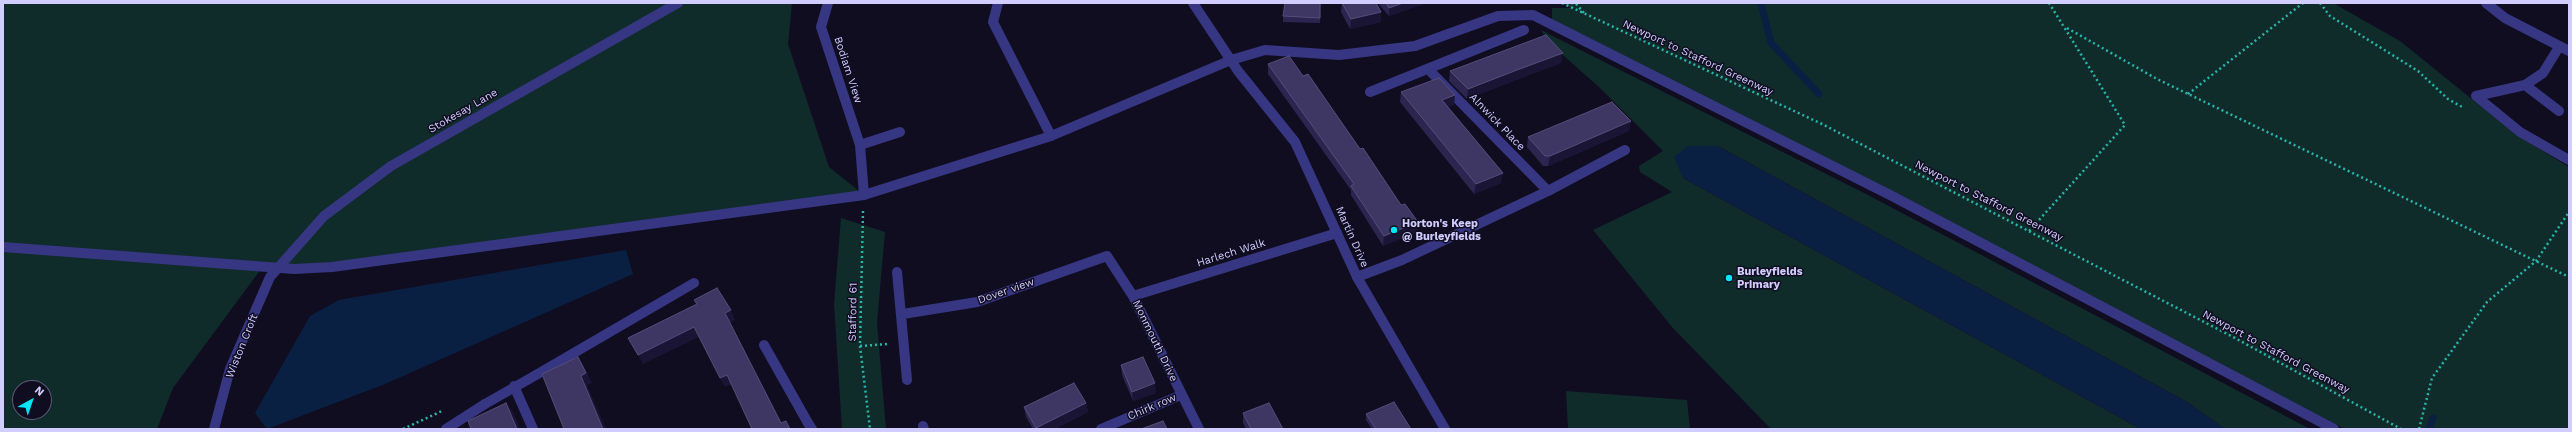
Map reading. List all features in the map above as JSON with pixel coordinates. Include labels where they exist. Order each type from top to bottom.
[{"type":"street","name":"Stokesay Lane","points":[[278,266],[324,216],[391,166],[678,3]]},
{"type":"street","name":"Bodiam View","points":[[828,3],[822,27],[860,145],[864,195]]},
{"type":"street","points":[[998,3],[993,22],[1051,136]]},
{"type":"street","name":"Martin Drive","points":[[1193,3],[1231,60],[1295,142],[1357,277],[1445,429]]},
{"type":"street","points":[[2486,3],[2505,18],[2569,51]]},
{"type":"street","points":[[3,247],[278,266],[294,269],[332,267],[864,195],[1051,136],[1231,60],[1265,50],[1338,55],[1414,46],[1498,16],[1533,15],[1892,196],[2334,429]]},
{"type":"street","points":[[1370,92],[1429,70],[1524,30]]},
{"type":"street","points":[[2559,47],[2542,73],[2525,85],[2476,96],[2520,132],[2569,160]]},
{"type":"street","name":"Alnwick Place","points":[[1429,70],[1548,191]]},
{"type":"street","points":[[2525,85],[2559,111]]},
{"type":"street","points":[[860,145],[900,132]]},
{"type":"street","points":[[1357,277],[1402,260],[1548,191],[1625,150]]},
{"type":"street","name":"Harlech Walk","points":[[1133,296],[1337,233]]},
{"type":"street","name":"Monmouth Drive","points":[[1107,256],[1133,296],[1199,429]]},
{"type":"street","name":"Dover view","points":[[903,314],[977,302],[1107,256]]},
{"type":"street","name":"Wiston Croft","points":[[214,429],[230,369],[270,277],[278,266]]},
{"type":"street","points":[[897,272],[903,314],[907,380]]},
{"type":"street","points":[[446,429],[514,386],[536,375],[694,283]]},
{"type":"street","points":[[764,345],[810,426]]},
{"type":"street","points":[[514,386],[533,429]]},
{"type":"street","name":"Chirk row","points":[[1101,429],[1181,395]]},
{"type":"path","name":"Newport to Stafford Greenway","points":[[1562,3],[1822,124],[2233,337],[2401,429]]},
{"type":"path","points":[[1570,3],[1576,4],[1585,14]]},
{"type":"path","points":[[2029,231],[2125,125],[2067,28],[2049,3]]},
{"type":"path","points":[[2188,94],[2303,3]]},
{"type":"path","points":[[2320,3],[2330,16],[2418,71],[2448,98],[2468,110]]},
{"type":"path","points":[[2067,28],[2188,94],[2569,277]]},
{"type":"path","name":"Stafford 61","points":[[864,195],[860,346],[870,429]]},
{"type":"path","points":[[2419,429],[2432,378],[2487,302],[2536,261],[2569,212]]},
{"type":"path","points":[[860,346],[905,343]]},
{"type":"green space","points":[[3,3],[792,3],[788,44],[829,167],[864,195],[332,267],[264,265],[173,388],[157,429],[3,429]]},
{"type":"green space","points":[[1561,3],[2333,3],[2400,41],[2515,134],[2569,167],[2569,429],[2345,429],[1552,21],[1552,8],[1571,8]]},
{"type":"green space","points":[[1541,30],[1868,195],[2310,429],[2225,429],[2187,402],[1718,146],[1683,178],[2141,429],[1771,429],[1672,327],[1593,230],[1672,192],[1640,172],[1639,166],[1663,151],[1600,88],[1547,41]]},
{"type":"green space","points":[[841,218],[885,232],[877,323],[886,429],[842,429],[834,304]]},
{"type":"green space","points":[[1566,391],[1687,400],[1690,429],[1568,429]]},
{"type":"water","points":[[1688,146],[1718,146],[2187,402],[2225,429],[2141,429],[1683,178],[1674,157]]},
{"type":"water","points":[[626,250],[633,274],[385,384],[267,429],[255,413],[310,316],[339,300]]},
{"type":"building","points":[[1285,3],[1320,3],[1320,18],[1283,16]]},
{"type":"building","points":[[1342,3],[1376,3],[1381,12],[1351,19]]},
{"type":"building","points":[[1386,3],[1403,3],[1389,8]]},
{"type":"building","points":[[1546,35],[1563,53],[1468,89],[1450,71]]},
{"type":"building","points":[[1289,56],[1303,76],[1308,74],[1360,149],[1363,148],[1401,205],[1405,204],[1418,222],[1384,236],[1351,186],[1354,184],[1268,64]]},
{"type":"building","points":[[1439,78],[1455,95],[1442,100],[1503,173],[1476,184],[1401,92]]},
{"type":"building","points":[[1612,102],[1631,121],[1550,156],[1545,156],[1528,137]]},
{"type":"building","points":[[717,288],[731,310],[725,313],[781,423],[786,421],[790,429],[752,429],[727,375],[720,378],[694,327],[638,355],[628,338],[697,304],[694,300]]},
{"type":"building","points":[[578,357],[586,373],[581,376],[603,429],[564,429],[542,374]]},
{"type":"building","points":[[1143,357],[1155,383],[1132,392],[1121,365]]},
{"type":"building","points":[[1074,383],[1086,403],[1036,428],[1024,407]]},
{"type":"building","points":[[1394,402],[1411,429],[1376,429],[1366,414]]},
{"type":"building","points":[[506,403],[517,429],[471,429],[468,421]]},
{"type":"building","points":[[1269,403],[1283,429],[1251,429],[1243,413]]},
{"type":"building","points":[[1163,421],[1167,429],[1141,429]]},
{"type":"waterway","points":[[1761,3],[1771,43],[1819,94]]},
{"type":"waterway","points":[[2430,426],[2433,418]]},
{"type":"place","name":"Horton's Keep @ Burleyfields","points":[[1394,230]]},
{"type":"place","name":"Burleyfields Primary","points":[[1729,278]]}]
